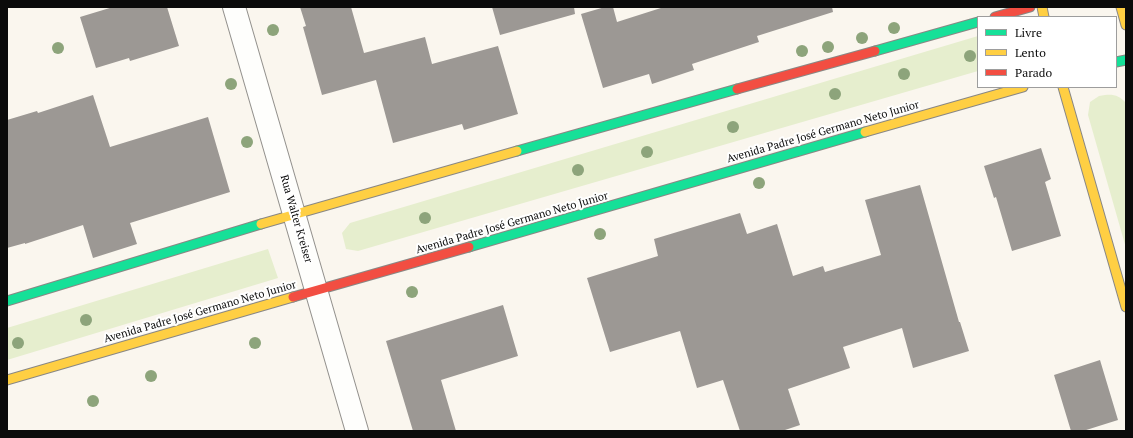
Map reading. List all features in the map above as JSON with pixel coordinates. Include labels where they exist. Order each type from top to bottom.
[{"type":"street","name":"Rua Walter Kreiser","points":[[234,7],[357,431]]},
{"type":"street","points":[[998,16],[1030,7]]},
{"type":"street","points":[[1121,7],[1126,25]]},
{"type":"street","points":[[7,301],[295,213],[977,22]]},
{"type":"street","name":"Avenida Padre José Germano Neto Junior","points":[[7,380],[1020,88]]},
{"type":"street","points":[[1063,88],[1126,307]]},
{"type":"green space","points":[[977,36],[977,71],[358,251],[346,249],[342,233],[350,223]]},
{"type":"green space","points":[[1099,96],[1117,96],[1126,103],[1126,248],[1088,115],[1090,102]]},
{"type":"green space","points":[[268,249],[278,278],[7,360],[7,328]]},
{"type":"building","points":[[113,7],[167,7],[179,46],[130,61],[129,58],[96,68],[80,17]]},
{"type":"building","points":[[300,7],[351,7],[364,53],[425,37],[432,64],[498,46],[518,114],[464,130],[462,124],[393,143],[376,80],[322,95],[303,27],[306,26]]},
{"type":"building","points":[[492,7],[574,7],[575,14],[500,35]]},
{"type":"building","points":[[605,7],[613,7],[617,22],[664,7],[832,7],[833,12],[757,36],[759,42],[692,64],[694,70],[652,84],[649,74],[603,88],[581,14]]},
{"type":"building","points":[[93,95],[110,147],[208,117],[230,192],[130,223],[137,244],[93,258],[83,225],[25,244],[7,248],[7,120],[37,111],[38,113]]},
{"type":"building","points":[[1041,148],[1051,179],[1045,182],[1061,236],[1012,251],[996,197],[994,198],[984,166]]},
{"type":"building","points":[[920,185],[959,322],[969,351],[913,368],[902,328],[843,347],[850,368],[788,389],[800,425],[782,431],[740,431],[723,380],[697,388],[680,331],[610,352],[587,278],[658,256],[654,239],[740,213],[747,234],[777,224],[793,276],[823,266],[825,272],[881,255],[865,200]]},
{"type":"building","points":[[503,305],[518,356],[441,380],[456,431],[413,431],[386,341]]},
{"type":"building","points":[[1100,360],[1118,420],[1083,431],[1071,431],[1054,375]]},
{"type":"traffic: fast","points":[[875,51],[977,22]]},
{"type":"traffic: fast","points":[[1117,62],[1126,60]]},
{"type":"traffic: fast","points":[[517,151],[737,89]]},
{"type":"traffic: fast","points":[[469,247],[865,132]]},
{"type":"traffic: fast","points":[[7,301],[261,224]]},
{"type":"traffic: slow","points":[[1042,7],[1044,16]]},
{"type":"traffic: slow","points":[[1121,7],[1126,25]]},
{"type":"traffic: slow","points":[[865,132],[1019,88]]},
{"type":"traffic: slow","points":[[1063,88],[1126,307]]},
{"type":"traffic: slow","points":[[261,224],[517,151]]},
{"type":"traffic: slow","points":[[7,380],[293,297]]},
{"type":"traffic: jam","points":[[998,16],[1030,7]]},
{"type":"traffic: jam","points":[[737,89],[875,51]]},
{"type":"traffic: jam","points":[[293,297],[469,247]]}]
